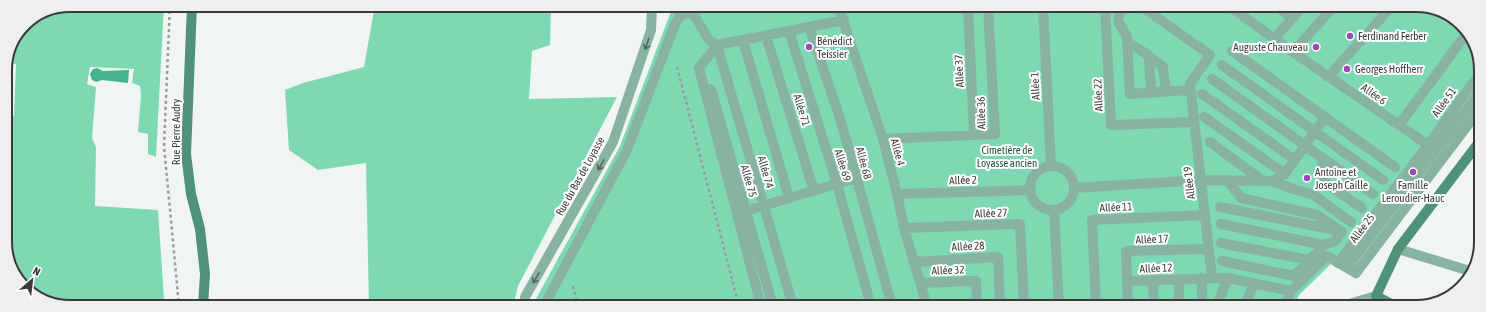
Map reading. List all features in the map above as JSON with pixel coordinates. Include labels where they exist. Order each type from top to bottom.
[{"type":"street","name":"Rue Pierre Audry","points":[[192,12],[186,154],[191,194],[200,229],[205,274],[203,300]]},
{"type":"street","name":"Rue du Bas de Loyasse","points":[[525,300],[614,142],[652,30],[652,12]]},
{"type":"street","name":"Allée 4","points":[[841,12],[883,139],[904,228],[925,300]]},
{"type":"street","name":"Allée 37","points":[[968,12],[974,135]]},
{"type":"street","name":"Allée 36","points":[[883,139],[994,134],[988,12]]},
{"type":"street","name":"Allée 1","points":[[1043,12],[1051,166]]},
{"type":"street","name":"Allée 22","points":[[1105,12],[1111,125],[1194,122]]},
{"type":"street","points":[[1120,12],[1118,22],[1127,37],[1130,94],[1166,92],[1190,87],[1210,55],[1149,12]]},
{"type":"street","name":"Allée 6","points":[[1237,12],[1328,77],[1399,125],[1448,151]]},
{"type":"street","points":[[1284,12],[1292,18]]},
{"type":"street","points":[[1274,39],[1298,12]]},
{"type":"street","points":[[1293,52],[1329,12]]},
{"type":"street","points":[[1328,77],[1387,12]]},
{"type":"street","points":[[547,300],[627,150],[675,24],[680,16],[688,13],[694,15],[709,40],[717,45]]},
{"type":"street","points":[[760,300],[741,213],[699,68],[717,45],[844,20]]},
{"type":"street","name":"Allée 68","points":[[809,27],[840,118],[890,300]]},
{"type":"street","name":"Allée 69","points":[[789,31],[837,184],[869,300]]},
{"type":"street","name":"Allée 71","points":[[766,36],[814,191]]},
{"type":"street","points":[[1399,125],[1464,38]]},
{"type":"street","points":[[743,40],[789,198]]},
{"type":"street","points":[[1127,42],[1163,67],[1166,92]]},
{"type":"street","name":"Allée 74","points":[[717,45],[791,300]]},
{"type":"street","points":[[1232,51],[1394,167]]},
{"type":"street","points":[[1149,56],[1151,93]]},
{"type":"street","points":[[1222,65],[1383,180]]},
{"type":"street","points":[[1212,79],[1373,194]]},
{"type":"street","name":"Allée 51","points":[[1433,144],[1474,82]]},
{"type":"street","name":"Allée 19","points":[[1190,87],[1209,249],[1207,278],[1203,300]]},
{"type":"street","points":[[1202,94],[1295,160]]},
{"type":"street","points":[[1342,265],[1433,144],[1474,99]]},
{"type":"street","points":[[1074,188],[1201,180],[1268,181],[1285,174],[1325,117]]},
{"type":"street","points":[[1288,300],[1291,291],[1327,256],[1356,273],[1474,117]]},
{"type":"street","points":[[1204,118],[1285,174]]},
{"type":"street","points":[[1210,142],[1268,181],[1312,194],[1351,222]]},
{"type":"street","points":[[1376,296],[1398,249],[1474,149]]},
{"type":"street","points":[[1322,158],[1324,182],[1362,208]]},
{"type":"street","points":[[1051,166],[1058,167],[1070,174],[1074,188],[1073,194],[1066,205],[1054,210],[1041,206],[1032,196],[1031,183],[1038,171],[1051,166]]},
{"type":"street","points":[[741,213],[856,178]]},
{"type":"street","points":[[1227,180],[1241,198],[1317,215],[1340,231]]},
{"type":"street","name":"Allée 2","points":[[897,194],[1031,190]]},
{"type":"street","points":[[1220,207],[1340,231]]},
{"type":"street","points":[[1054,210],[1059,300]]},
{"type":"street","name":"Allée 75","points":[[741,213],[771,300]]},
{"type":"street","name":"Allée 11","points":[[1096,300],[1092,220],[1205,214]]},
{"type":"street","name":"Allée 27","points":[[904,228],[1020,224],[1024,300]]},
{"type":"street","points":[[1221,224],[1324,245]]},
{"type":"street","points":[[1222,261],[1294,276],[1324,245],[1335,241],[1342,232],[1340,231]]},
{"type":"street","points":[[1221,243],[1309,260]]},
{"type":"street","name":"Allée 17","points":[[1127,281],[1126,252],[1209,249]]},
{"type":"street","points":[[1398,249],[1467,270]]},
{"type":"street","name":"Allée 28","points":[[913,262],[998,257],[1000,300]]},
{"type":"street","points":[[1219,300],[1228,278]]},
{"type":"street","name":"Allée 12","points":[[1128,300],[1127,281],[1228,278],[1291,291]]},
{"type":"street","points":[[1179,279],[1179,300]]},
{"type":"street","points":[[1153,280],[1154,300]]},
{"type":"street","name":"Allée 32","points":[[920,283],[976,281],[978,300]]},
{"type":"street","points":[[1247,300],[1254,284]]},
{"type":"street","points":[[1363,300],[1376,296],[1384,300]]},
{"type":"path","points":[[676,64],[737,300]]},
{"type":"green space","points":[[62,12],[164,12],[156,157],[148,154],[148,134],[138,132],[141,95],[140,86],[132,83],[134,69],[90,67],[87,84],[96,87],[92,138],[96,147],[95,206],[158,210],[164,299],[58,299],[44,294],[24,277],[16,262],[12,242],[12,116],[14,116],[16,64],[12,64],[14,55],[18,44],[24,35],[32,26],[51,15]]},
{"type":"green space","points":[[374,12],[551,12],[550,45],[532,51],[529,99],[617,97],[518,286],[514,300],[369,300],[366,163],[318,170],[289,150],[285,90],[303,83],[364,67]]},
{"type":"green space","name":"Cimetière de Loyasse ancien","points":[[671,12],[1416,12],[1435,15],[1442,18],[1457,29],[1468,44],[1473,58],[1474,125],[1356,279],[1331,264],[1299,295],[1297,300],[536,300],[620,146]]},
{"type":"shaded area","points":[[97,68],[103,71],[129,70],[128,83],[102,80],[96,82],[92,80],[90,74],[93,69]]},
{"type":"place","name":"Ferdinand Ferber","points":[[1350,36]]},
{"type":"place","name":"Bénédict Teissier","points":[[809,47]]},
{"type":"place","name":"Auguste Chauveau","points":[[1316,47]]},
{"type":"place","name":"Georges Hoffherr","points":[[1347,69]]},
{"type":"place","name":"Famille Leroudier-Hauc","points":[[1413,172]]},
{"type":"place","name":"Antoine et Joseph Caille","points":[[1307,178]]}]
